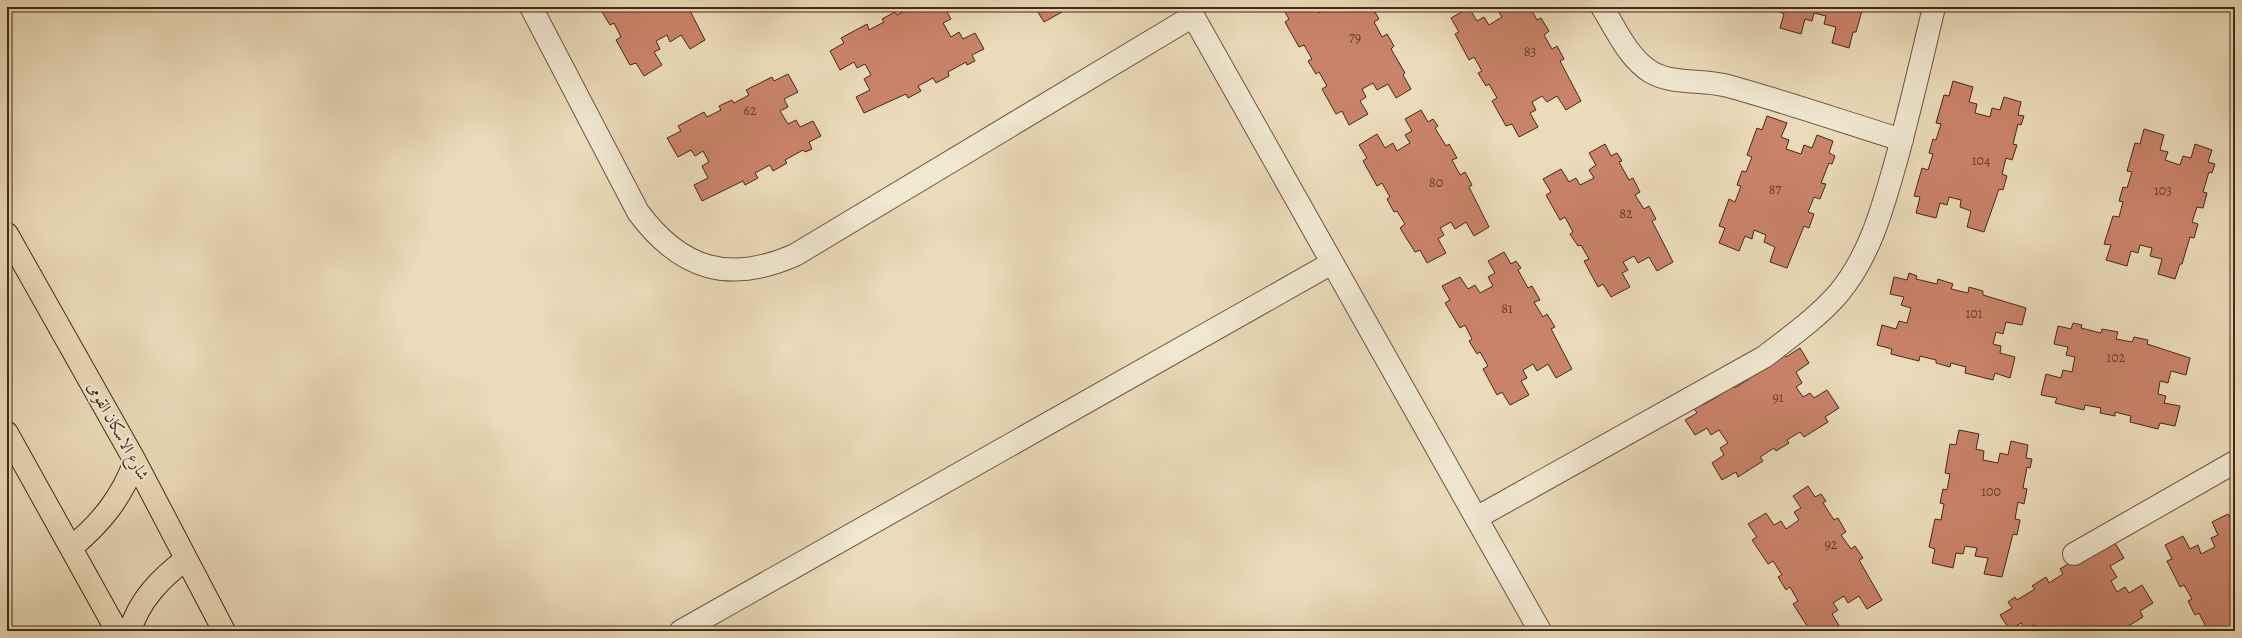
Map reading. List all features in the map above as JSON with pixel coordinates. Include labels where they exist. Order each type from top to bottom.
[{"type":"main road","name":"شارع الاسكان القومى","points":[[7,234],[135,461],[224,631]]},
{"type":"main road","points":[[7,433],[72,547],[117,631]]},
{"type":"main road","points":[[72,547],[104,518],[127,481],[135,461]]},
{"type":"main road","points":[[130,631],[141,605],[154,588],[169,572],[186,559]]},
{"type":"street","points":[[531,7],[638,212],[653,233],[673,250],[696,262],[720,269],[746,270],[771,266],[795,255],[1190,11],[1540,631]]},
{"type":"street","points":[[1602,7],[1630,52],[1640,64],[1652,72],[1666,78],[1728,86],[1902,140]]},
{"type":"street","points":[[1476,518],[1764,357],[1807,324],[1839,293],[1864,256],[1881,215],[1902,140],[1934,7]]},
{"type":"street","points":[[681,631],[1332,263]]},
{"type":"street","points":[[2074,554],[2235,462]]},
{"type":"building","points":[[604,7],[688,7],[705,40],[690,49],[681,35],[670,42],[667,35],[656,41],[660,49],[654,52],[662,65],[644,76],[636,63],[630,65],[616,40],[621,37],[614,23],[610,25],[602,12],[606,10]]},
{"type":"building","points":[[911,7],[956,7],[947,12],[951,19],[943,23],[951,37],[959,32],[963,39],[975,33],[984,49],[972,55],[975,61],[967,65],[966,62],[948,72],[949,76],[936,83],[933,78],[918,86],[921,91],[908,98],[906,94],[864,113],[856,97],[870,90],[864,79],[871,75],[865,64],[857,68],[854,62],[840,70],[830,51],[844,43],[841,38],[867,24],[869,30],[884,22],[882,19],[895,12],[897,15]]},
{"type":"building","points":[[1028,7],[1059,7],[1062,12],[1044,22],[1036,9],[1031,12]]},
{"type":"building","points":[[1282,7],[1306,7],[1307,9],[1315,7],[1319,13],[1329,7],[1372,7],[1379,19],[1374,22],[1382,37],[1387,34],[1394,46],[1391,49],[1405,73],[1403,75],[1411,89],[1396,98],[1388,84],[1377,90],[1373,83],[1362,89],[1366,97],[1360,101],[1368,114],[1349,125],[1342,111],[1336,114],[1322,89],[1327,86],[1319,72],[1316,74],[1308,61],[1312,59],[1304,45],[1299,47],[1285,22],[1289,19]]},
{"type":"building","points":[[1501,7],[1530,7],[1537,20],[1541,18],[1549,31],[1544,35],[1552,49],[1557,46],[1564,59],[1560,61],[1581,101],[1566,110],[1557,96],[1547,102],[1542,96],[1532,102],[1536,110],[1530,113],[1538,127],[1519,137],[1512,124],[1506,126],[1492,101],[1497,98],[1489,84],[1486,86],[1478,73],[1482,71],[1474,57],[1469,60],[1455,34],[1459,32],[1451,18],[1469,8],[1477,21],[1484,17],[1489,25],[1502,17],[1497,9]]},
{"type":"building","points":[[1780,7],[1863,7],[1856,32],[1853,32],[1849,48],[1832,43],[1836,27],[1824,24],[1826,16],[1814,13],[1812,21],[1805,19],[1801,34],[1780,28],[1784,14],[1778,11]]},
{"type":"building","points":[[788,74],[798,92],[784,99],[788,107],[780,111],[788,124],[796,120],[800,127],[813,121],[821,136],[809,142],[812,149],[805,152],[803,150],[785,160],[787,163],[773,171],[770,165],[755,173],[758,178],[745,185],[743,181],[702,201],[694,185],[708,178],[702,166],[709,162],[703,151],[695,156],[691,150],[678,157],[667,138],[681,131],[678,126],[704,112],[707,117],[721,110],[719,106],[732,100],[734,103],[749,95],[746,90],[772,77],[774,81]]},
{"type":"building","points":[[1953,81],[1973,87],[1969,102],[1977,104],[1975,113],[1990,117],[1992,108],[2000,110],[2004,97],[2021,102],[2018,115],[2024,116],[2021,125],[2018,124],[2013,144],[2017,145],[2012,160],[2006,158],[2002,174],[2007,176],[2003,190],[1999,189],[1984,232],[1967,227],[1971,211],[1960,207],[1961,200],[1949,197],[1947,205],[1940,203],[1936,218],[1916,213],[1920,197],[1914,196],[1922,168],[1928,170],[1933,154],[1929,153],[1933,139],[1936,140],[1941,124],[1936,123],[1944,95],[1949,96]]},
{"type":"building","points":[[1421,110],[1428,122],[1433,119],[1438,126],[1435,128],[1446,146],[1449,144],[1457,158],[1452,160],[1460,175],[1465,172],[1472,185],[1469,187],[1489,227],[1474,236],[1466,222],[1455,229],[1451,222],[1440,228],[1444,235],[1438,239],[1446,253],[1427,263],[1420,250],[1415,252],[1400,228],[1405,224],[1397,211],[1394,212],[1387,199],[1390,197],[1382,183],[1377,186],[1363,161],[1367,158],[1359,145],[1377,134],[1385,148],[1393,143],[1397,151],[1410,143],[1405,135],[1412,131],[1405,119]]},
{"type":"building","points":[[1767,116],[1787,123],[1781,137],[1789,140],[1786,149],[1801,154],[1804,145],[1812,148],[1817,135],[1833,141],[1829,153],[1835,156],[1832,164],[1829,163],[1821,183],[1826,184],[1820,199],[1814,197],[1808,212],[1814,214],[1809,228],[1804,226],[1787,268],[1770,262],[1775,247],[1764,242],[1766,235],[1754,230],[1752,239],[1745,236],[1739,251],[1719,243],[1725,228],[1719,226],[1729,199],[1735,202],[1741,186],[1737,185],[1742,171],[1746,172],[1752,157],[1747,155],[1757,128],[1762,130]]},
{"type":"building","points":[[2144,129],[2164,135],[2160,150],[2168,152],[2165,160],[2180,165],[2183,156],[2191,158],[2195,144],[2212,150],[2208,162],[2215,164],[2212,173],[2209,172],[2203,192],[2207,193],[2203,208],[2197,207],[2192,222],[2198,224],[2194,238],[2190,237],[2182,264],[2180,264],[2175,279],[2158,274],[2162,259],[2150,256],[2152,248],[2140,245],[2138,253],[2131,251],[2127,266],[2106,260],[2111,245],[2104,244],[2113,216],[2119,217],[2123,202],[2119,201],[2123,187],[2127,188],[2132,172],[2127,171],[2135,143],[2140,144]]},
{"type":"building","points":[[1605,144],[1611,156],[1617,153],[1622,161],[1619,162],[1629,180],[1633,178],[1640,192],[1635,195],[1644,209],[1649,206],[1656,219],[1652,221],[1673,262],[1657,271],[1649,257],[1638,263],[1634,256],[1623,262],[1628,270],[1622,273],[1630,287],[1611,297],[1603,284],[1598,287],[1584,261],[1589,259],[1581,245],[1578,246],[1570,234],[1573,232],[1565,217],[1560,220],[1546,195],[1551,192],[1543,179],[1561,169],[1569,182],[1576,178],[1580,185],[1594,178],[1589,170],[1596,165],[1589,153]]},
{"type":"building","points":[[1504,252],[1511,264],[1516,261],[1521,268],[1518,270],[1528,288],[1532,286],[1540,300],[1534,302],[1543,317],[1547,314],[1555,327],[1551,329],[1572,369],[1556,378],[1548,364],[1537,371],[1533,364],[1523,370],[1527,378],[1521,381],[1529,395],[1510,405],[1502,392],[1497,395],[1483,369],[1488,366],[1480,352],[1477,354],[1469,341],[1472,339],[1465,325],[1460,328],[1445,303],[1450,300],[1442,286],[1460,277],[1468,289],[1475,285],[1480,293],[1493,286],[1488,277],[1495,273],[1488,261]]},
{"type":"building","points":[[1909,273],[1917,276],[1916,279],[1937,284],[1938,279],[1953,284],[1951,289],[1968,293],[1969,287],[1983,291],[1983,295],[2026,308],[2022,325],[2006,322],[2003,334],[1996,332],[1993,344],[2001,346],[2000,353],[2015,357],[2010,378],[1995,373],[1993,380],[1965,373],[1966,367],[1951,363],[1950,367],[1936,363],[1936,360],[1920,356],[1919,361],[1891,354],[1892,349],[1877,345],[1882,325],[1896,329],[1899,321],[1907,323],[1911,308],[1901,305],[1904,297],[1890,294],[1894,277],[1907,280]]},
{"type":"building","points":[[2073,323],[2082,325],[2081,328],[2101,333],[2102,329],[2118,332],[2116,339],[2132,342],[2134,337],[2148,340],[2147,344],[2190,358],[2186,375],[2171,371],[2168,383],[2160,381],[2158,394],[2166,396],[2164,403],[2180,406],[2175,426],[2160,423],[2158,429],[2130,422],[2131,416],[2115,412],[2115,416],[2100,413],[2101,408],[2085,405],[2084,410],[2055,403],[2057,398],[2041,395],[2046,374],[2061,378],[2063,370],[2072,372],[2075,357],[2066,355],[2068,347],[2054,344],[2058,326],[2071,329]]},
{"type":"building","points":[[1800,348],[1809,363],[1796,372],[1802,383],[1796,387],[1803,397],[1810,393],[1814,398],[1827,390],[1839,408],[1825,417],[1828,422],[1804,437],[1800,432],[1787,440],[1789,443],[1776,451],[1774,448],[1760,457],[1763,461],[1738,477],[1736,472],[1722,480],[1712,463],[1724,455],[1720,448],[1728,443],[1719,430],[1711,435],[1707,428],[1695,435],[1685,420],[1697,413],[1693,407],[1701,403],[1703,405],[1720,395],[1718,391],[1731,383],[1735,388],[1749,379],[1745,374],[1784,355],[1786,357]]},
{"type":"building","points":[[1959,430],[1979,434],[1976,449],[1984,451],[1983,460],[1998,463],[2000,453],[2008,455],[2011,441],[2028,445],[2026,458],[2032,459],[2030,468],[2027,467],[2023,488],[2027,489],[2024,504],[2018,502],[2015,519],[2020,520],[2017,535],[2013,534],[2002,577],[1984,574],[1988,558],[1975,556],[1977,548],[1965,546],[1963,554],[1956,553],[1953,568],[1932,563],[1935,549],[1929,547],[1935,519],[1941,520],[1944,504],[1940,503],[1943,489],[1947,490],[1950,474],[1945,473],[1950,444],[1956,445]]},
{"type":"building","points":[[1808,486],[1815,497],[1821,494],[1826,501],[1823,503],[1834,520],[1838,518],[1846,532],[1841,535],[1851,549],[1855,546],[1863,558],[1859,560],[1882,600],[1867,609],[1859,596],[1848,603],[1844,596],[1833,603],[1838,610],[1832,614],[1840,627],[1834,631],[1818,631],[1814,626],[1809,629],[1793,604],[1798,601],[1790,587],[1786,590],[1778,577],[1782,575],[1773,561],[1768,564],[1752,540],[1757,537],[1748,524],[1766,513],[1774,525],[1781,521],[1786,529],[1799,520],[1794,512],[1801,508],[1793,496]]},
{"type":"building","points":[[2228,514],[2235,526],[2235,631],[2201,631],[2206,627],[2199,613],[2195,615],[2188,601],[2192,599],[2184,585],[2180,587],[2167,561],[2172,559],[2165,545],[2183,536],[2190,549],[2198,545],[2201,554],[2215,547],[2211,538],[2218,535],[2212,522]]},
{"type":"building","points":[[2115,543],[2124,558],[2110,566],[2117,577],[2111,581],[2117,592],[2125,587],[2129,593],[2142,585],[2153,603],[2140,611],[2143,617],[2120,631],[2115,626],[2108,631],[2038,631],[2034,625],[2026,629],[2021,623],[2010,630],[2000,615],[2012,608],[2008,602],[2015,597],[2017,600],[2035,589],[2032,586],[2046,577],[2049,583],[2063,574],[2060,569],[2073,561],[2075,565]]}]
